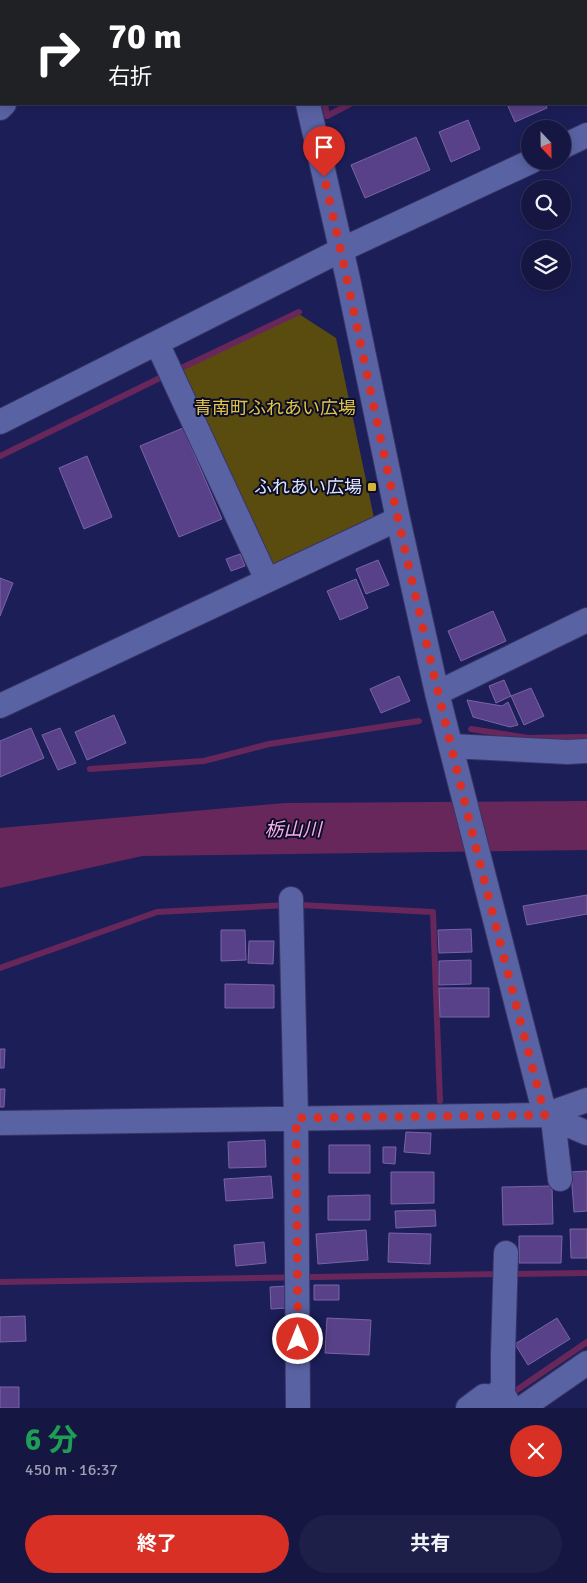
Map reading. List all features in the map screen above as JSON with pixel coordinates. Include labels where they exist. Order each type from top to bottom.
[{"type":"street","points":[[308,105],[437,694],[485,885],[549,1117],[560,1179]]},
{"type":"street","points":[[571,143],[587,136]]},
{"type":"street","points":[[0,422],[341,250],[521,166]]},
{"type":"street","points":[[157,343],[267,580]]},
{"type":"street","points":[[0,706],[398,519]]},
{"type":"street","points":[[437,694],[587,620]]},
{"type":"street","points":[[453,755],[587,751]]},
{"type":"street","points":[[291,899],[296,1118],[298,1408]]},
{"type":"street","points":[[549,1117],[587,1100]]},
{"type":"street","points":[[0,1122],[549,1117],[587,1133]]},
{"type":"street","points":[[492,1397],[504,1389],[503,1354],[506,1253]]},
{"type":"street","points":[[468,1408],[484,1396],[526,1405],[587,1363]]},
{"type":"green space","name":"青南町ふれあい広場","points":[[299,314],[336,338],[374,518],[266,570],[176,372]]},
{"type":"water","name":"栃山川","points":[[587,801],[587,850],[142,856],[0,888],[0,828],[285,803]]},
{"type":"building","points":[[507,105],[546,105],[547,108],[515,122]]},
{"type":"building","points":[[468,120],[480,149],[451,162],[439,132]]},
{"type":"building","points":[[416,137],[430,170],[365,198],[351,165]]},
{"type":"building","points":[[183,428],[222,519],[179,537],[140,446]]},
{"type":"building","points":[[87,456],[112,517],[84,529],[59,468]]},
{"type":"building","points":[[240,554],[245,566],[231,571],[226,559]]},
{"type":"building","points":[[378,560],[389,585],[366,594],[356,569]]},
{"type":"building","points":[[0,578],[13,583],[0,616]]},
{"type":"building","points":[[356,579],[368,608],[340,620],[327,591]]},
{"type":"building","points":[[493,611],[506,641],[461,661],[448,631]]},
{"type":"building","points":[[399,676],[410,701],[381,713],[370,689]]},
{"type":"building","points":[[504,680],[511,696],[496,703],[489,686]]},
{"type":"building","points":[[531,688],[544,716],[524,725],[511,696]]},
{"type":"building","points":[[467,700],[502,706],[508,702],[518,725],[510,727],[473,717]]},
{"type":"building","points":[[114,715],[126,743],[87,760],[75,732]]},
{"type":"building","points":[[31,728],[44,758],[0,777],[0,741]]},
{"type":"building","points":[[60,728],[76,763],[58,770],[42,735]]},
{"type":"building","points":[[587,895],[587,914],[527,925],[523,906]]},
{"type":"building","points":[[471,929],[472,952],[439,953],[438,930]]},
{"type":"building","points":[[221,930],[245,930],[246,960],[221,961]]},
{"type":"building","points":[[249,941],[274,941],[273,964],[248,963]]},
{"type":"building","points":[[471,960],[471,984],[439,985],[439,961]]},
{"type":"building","points":[[225,984],[274,985],[274,1008],[225,1008]]},
{"type":"building","points":[[439,988],[489,988],[489,1017],[440,1017]]},
{"type":"building","points":[[0,1049],[5,1049],[4,1068],[0,1068]]},
{"type":"building","points":[[0,1089],[5,1089],[4,1107],[0,1107]]},
{"type":"building","points":[[406,1132],[431,1133],[430,1154],[404,1152]]},
{"type":"building","points":[[265,1140],[266,1167],[229,1168],[228,1142]]},
{"type":"building","points":[[329,1145],[370,1145],[370,1173],[329,1173]]},
{"type":"building","points":[[383,1147],[396,1147],[395,1164],[383,1163]]},
{"type":"building","points":[[587,1171],[587,1211],[574,1212],[571,1172]]},
{"type":"building","points":[[391,1172],[434,1172],[434,1203],[391,1204]]},
{"type":"building","points":[[271,1176],[273,1198],[226,1201],[224,1179]]},
{"type":"building","points":[[552,1186],[553,1224],[503,1225],[502,1187]]},
{"type":"building","points":[[370,1195],[370,1220],[328,1220],[328,1196]]},
{"type":"building","points":[[435,1210],[436,1226],[396,1228],[395,1211]]},
{"type":"building","points":[[570,1229],[587,1229],[587,1258],[571,1258]]},
{"type":"building","points":[[366,1230],[368,1260],[318,1264],[316,1234]]},
{"type":"building","points":[[389,1233],[431,1234],[430,1264],[388,1262]]},
{"type":"building","points":[[519,1236],[562,1236],[561,1263],[519,1263]]},
{"type":"building","points":[[264,1242],[266,1263],[236,1266],[234,1245]]},
{"type":"building","points":[[314,1285],[339,1285],[339,1300],[314,1300]]},
{"type":"building","points":[[286,1286],[287,1308],[271,1309],[270,1287]]},
{"type":"building","points":[[25,1316],[26,1341],[0,1342],[0,1317]]},
{"type":"building","points":[[327,1318],[371,1320],[369,1355],[325,1353]]},
{"type":"building","points":[[557,1318],[570,1339],[528,1365],[515,1344]]},
{"type":"building","points":[[0,1387],[19,1387],[19,1408],[0,1408]]},
{"type":"waterway","points":[[325,105],[327,116],[348,105]]},
{"type":"waterway","points":[[175,371],[299,312]]},
{"type":"waterway","points":[[0,456],[166,375]]},
{"type":"waterway","points":[[90,769],[204,761],[269,744],[419,721]]},
{"type":"waterway","points":[[471,729],[528,738],[587,737]]},
{"type":"waterway","points":[[0,968],[157,912],[288,905]]},
{"type":"waterway","points":[[300,905],[433,912],[440,1101]]},
{"type":"waterway","points":[[511,1274],[587,1273]]},
{"type":"waterway","points":[[0,1282],[501,1274]]},
{"type":"waterway","points":[[508,1396],[587,1342]]},
{"type":"place","name":"ふれあい広場","points":[[372,487]]},
{"type":"route","points":[[298,1339],[296,1118],[545,1115],[437,694],[324,177]]}]
